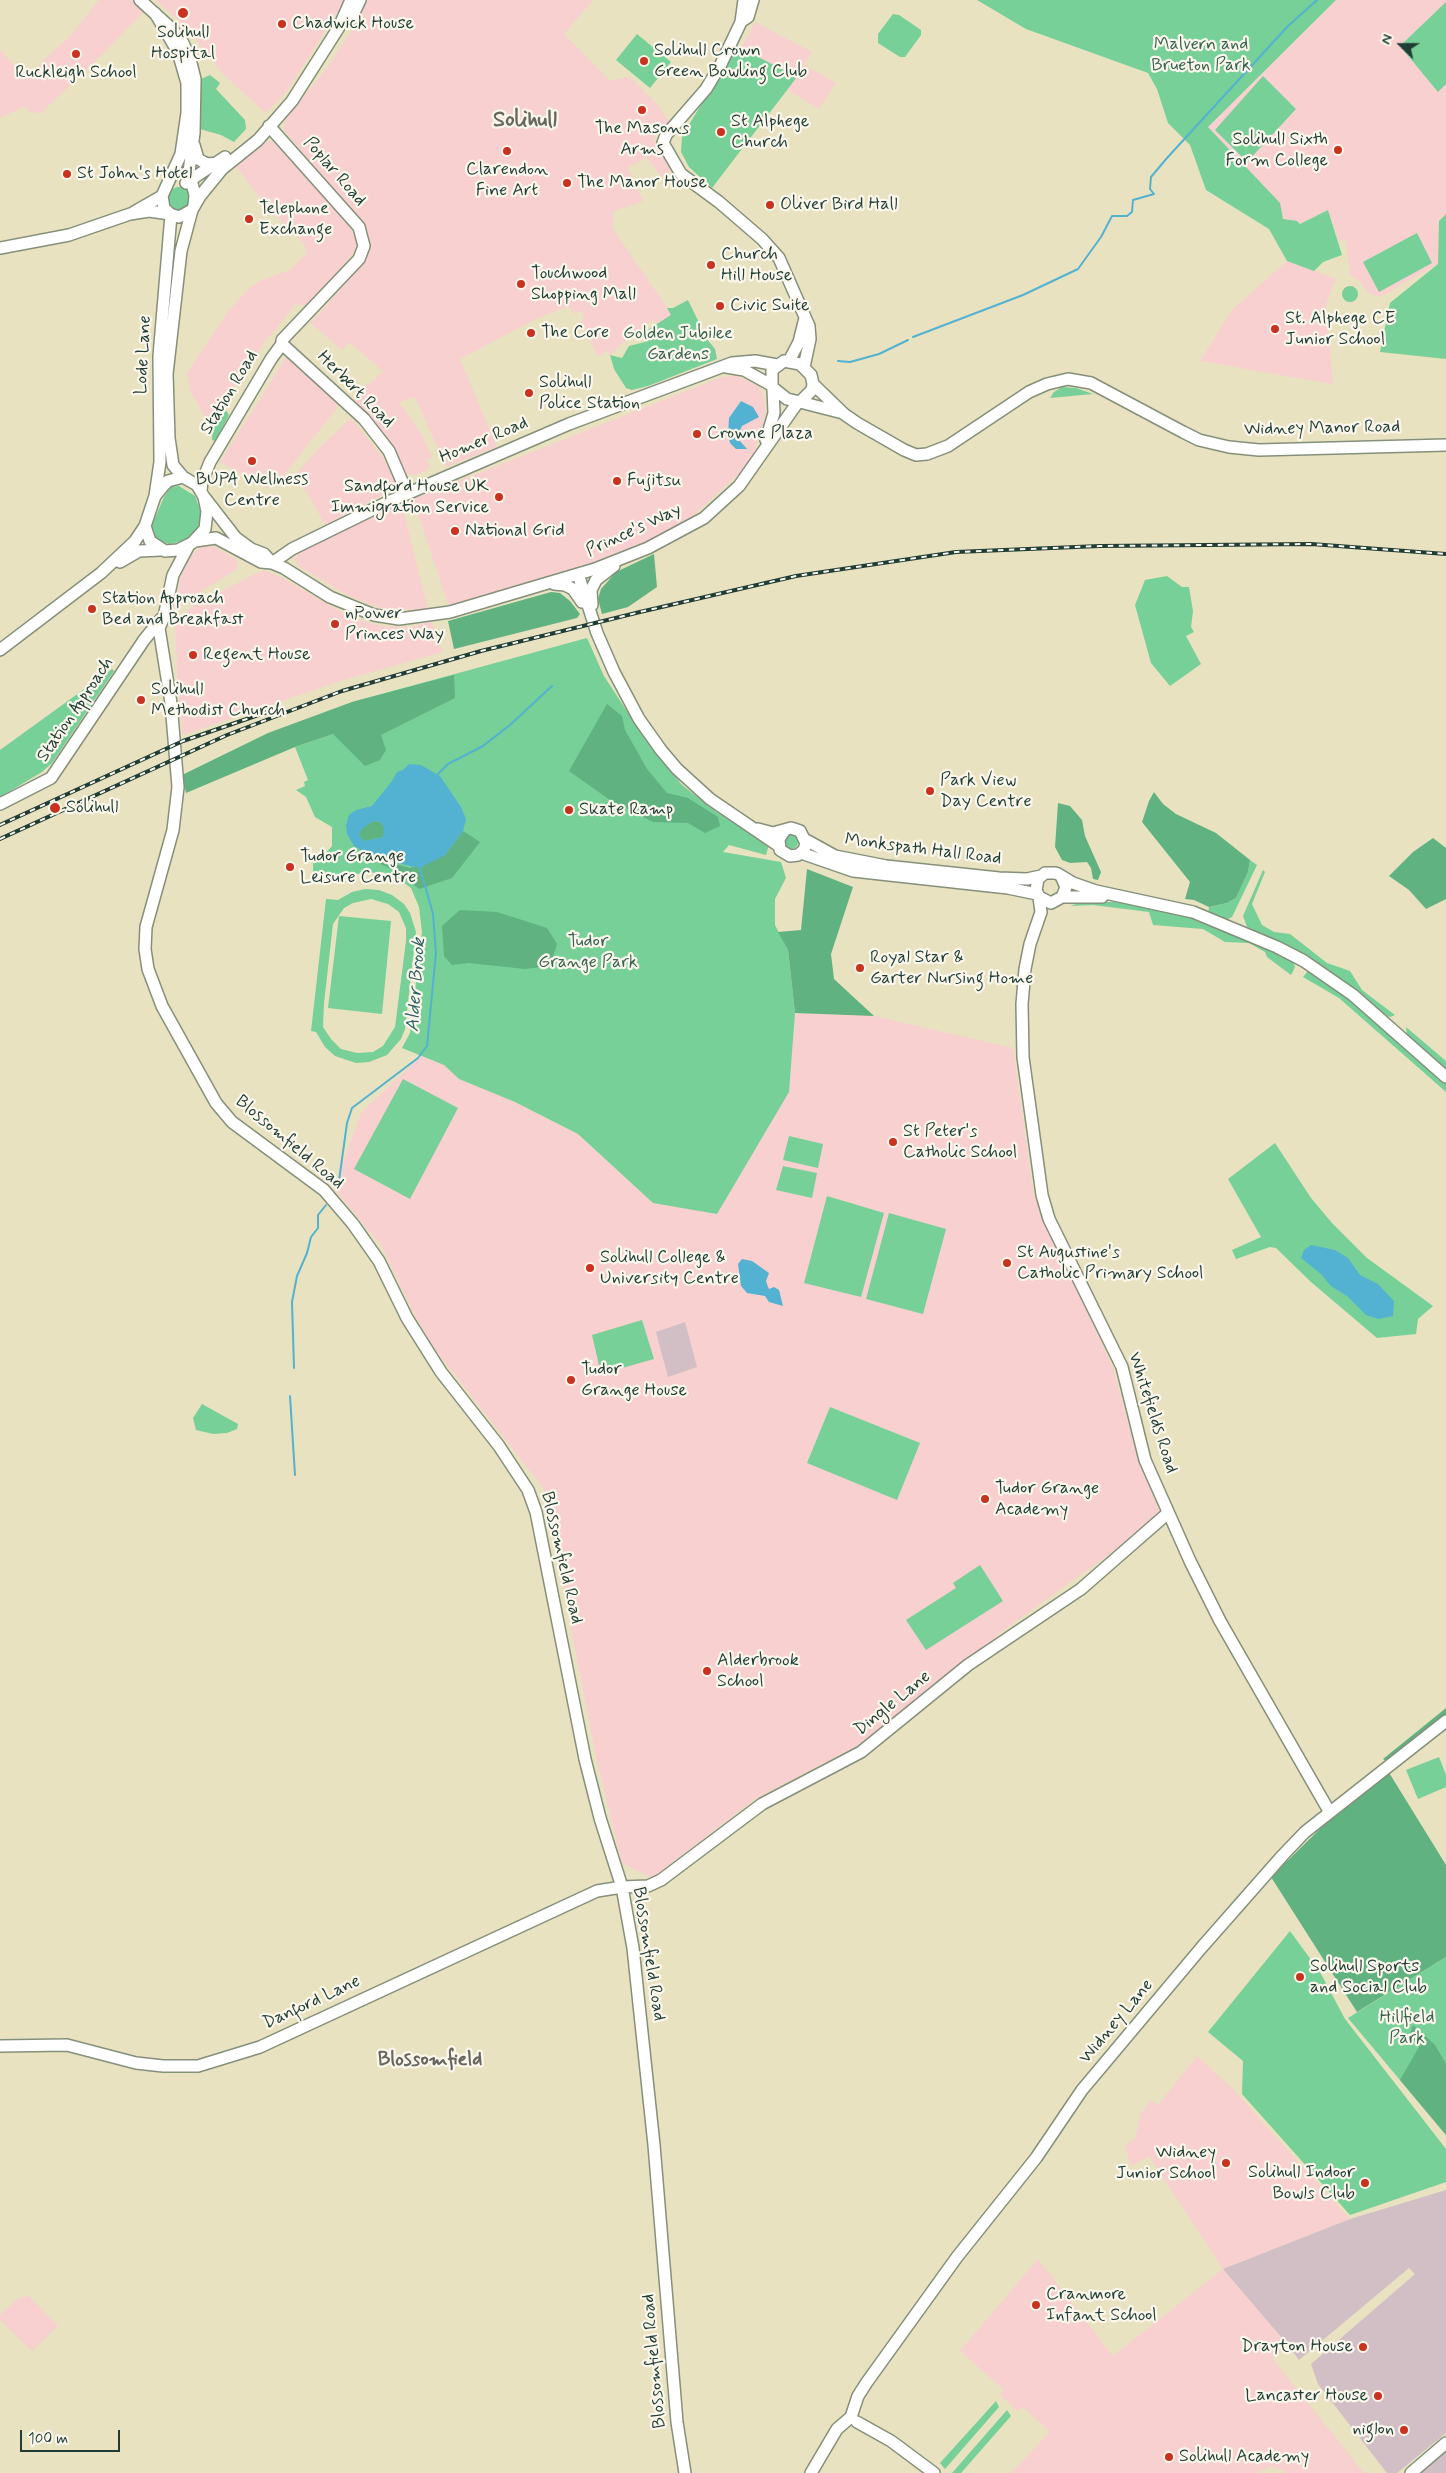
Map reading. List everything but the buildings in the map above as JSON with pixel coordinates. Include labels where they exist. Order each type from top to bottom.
[{"type":"street","points":[[140,0],[172,29],[183,43],[190,59],[195,79],[189,185],[195,195],[193,208]]},
{"type":"street","points":[[0,248],[70,235],[130,214],[149,211],[184,216],[193,208],[200,196],[222,169],[258,140],[292,101],[339,27],[351,0]]},
{"type":"street","points":[[312,72],[338,42],[360,0]]},
{"type":"street","points":[[744,0],[741,22],[721,64],[706,89],[666,134],[663,143],[666,152],[681,174],[726,208],[762,239],[779,258],[809,326],[810,339],[804,367]]},
{"type":"street","points":[[741,22],[748,17],[753,0]]},
{"type":"street","points":[[154,13],[182,61],[187,83],[187,113],[181,154],[164,192],[164,208],[170,215]]},
{"type":"street","points":[[130,214],[164,192],[173,183],[189,185],[269,126]]},
{"type":"street","name":"Poplar Road","points":[[269,126],[359,227],[364,246]]},
{"type":"street","points":[[193,138],[198,159],[207,164],[218,163]]},
{"type":"street","name":"Lode Lane","points":[[184,478],[172,465],[169,438],[167,374],[181,250],[193,208]]},
{"type":"street","name":"Lode Lane","points":[[155,496],[160,462],[159,356],[170,215]]},
{"type":"street","name":"Station Road","points":[[203,494],[202,482],[210,462],[282,344],[286,343],[295,332],[297,326],[359,259],[364,246]]},
{"type":"street","points":[[772,387],[771,376],[777,365],[789,360],[799,342],[805,318]]},
{"type":"street","name":"Herbert Road","points":[[282,344],[364,419],[388,451],[407,493]]},
{"type":"street","points":[[789,360],[804,367],[813,384],[844,414]]},
{"type":"street","name":"Homer Road","points":[[272,563],[292,549],[407,493],[540,436],[721,366],[744,361],[777,365]]},
{"type":"street","points":[[721,366],[744,370],[772,387],[788,400],[844,414]]},
{"type":"street","name":"Widney Manor Road","points":[[844,414],[904,450],[916,455],[928,454],[948,446],[979,428],[1029,392],[1047,384],[1068,379],[1091,383],[1199,440],[1229,447],[1259,450],[1446,445]]},
{"type":"street","points":[[799,402],[810,394],[813,384]]},
{"type":"street","name":"Prince's Way","points":[[762,454],[774,412],[772,387]]},
{"type":"street","name":"Prince's Way","points":[[272,563],[294,574],[330,597],[359,611],[385,618],[424,617],[444,613],[551,584],[634,553],[704,518],[739,486],[799,402]]},
{"type":"street","name":"Station Road","points":[[184,478],[210,462]]},
{"type":"street","points":[[0,650],[101,573],[135,541],[145,526],[155,496],[168,481],[184,478],[203,494],[236,538],[251,549],[264,554],[272,563]]},
{"type":"street","points":[[192,543],[205,529],[207,511],[203,494]]},
{"type":"street","points":[[224,523],[262,548],[279,551],[292,549],[290,564],[294,574]]},
{"type":"street","points":[[145,526],[150,541],[163,550],[172,562],[173,574]]},
{"type":"street","points":[[101,573],[139,551],[163,550],[216,538],[261,562],[272,563]]},
{"type":"street","name":"Blossomfield Road","points":[[192,543],[173,574],[164,617],[159,628],[161,651],[164,657],[171,703],[178,787],[173,830],[146,927],[146,959],[155,990],[216,1103],[232,1122],[324,1190],[353,1224],[379,1261],[407,1318],[441,1372],[499,1446],[528,1490],[536,1512],[585,1758],[600,1818],[622,1887],[633,1948],[655,2155],[677,2413],[685,2473]]},
{"type":"street","points":[[593,621],[591,590],[596,580],[634,553]]},
{"type":"street","points":[[578,574],[593,621],[624,692],[661,750],[694,786],[747,825],[779,846],[783,852],[790,856],[801,853],[805,847],[806,840],[797,829],[773,833],[747,825]]},
{"type":"street","points":[[551,584],[565,585],[574,590],[593,621]]},
{"type":"street","name":"Station Approach","points":[[0,804],[50,778],[155,625],[164,617]]},
{"type":"street","points":[[779,846],[779,839],[785,830]]},
{"type":"street","name":"Monkspath Hall Road","points":[[806,840],[835,856],[886,866],[999,878],[1027,879],[1041,876]]},
{"type":"street","name":"Monkspath Hall Road","points":[[801,853],[853,872],[1008,888],[1038,896]]},
{"type":"street","points":[[1118,897],[1061,898],[1051,902],[1038,896],[1036,883],[1041,876],[1051,872],[1083,887],[1118,897],[1193,912],[1251,934],[1304,961],[1366,1006],[1446,1077]]},
{"type":"street","points":[[1061,876],[1066,887],[1061,898]]},
{"type":"street","name":"Whitefields Road","points":[[1038,896],[1041,912],[1031,940],[1022,1004],[1023,1057],[1042,1195],[1049,1219],[1070,1266],[1122,1366],[1145,1460],[1168,1513],[1216,1613],[1329,1811]]},
{"type":"street","name":"Whitefields Road","points":[[1031,940],[1061,898]]},
{"type":"street","name":"Dingle Lane","points":[[622,1887],[648,1886],[660,1880],[762,1804],[861,1752],[968,1665],[1081,1589],[1168,1513]]},
{"type":"street","name":"Widney Lane","points":[[811,2473],[837,2429],[857,2417],[858,2396],[957,2257],[1036,2158],[1082,2090],[1267,1872],[1306,1832],[1329,1811],[1446,1721]]},
{"type":"street","name":"Danford Lane","points":[[0,2046],[67,2045],[153,2066],[198,2066],[219,2061],[260,2046],[597,1891],[622,1887]]},
{"type":"street","points":[[857,2417],[934,2473]]},
{"type":"street","points":[[1411,2473],[1446,2443]]},
{"type":"shaded area","name":"Ruckleigh School","points":[[99,0],[133,0],[144,11],[106,51],[41,113],[29,112],[25,106],[0,118],[0,50],[27,80],[46,58],[72,34]]},
{"type":"shaded area","points":[[155,0],[345,0],[287,91],[266,113],[224,75],[184,25]]},
{"type":"shaded area","points":[[365,0],[593,0],[564,34],[610,81],[630,77],[656,103],[669,122],[653,139],[674,168],[662,177],[647,158],[628,167],[643,201],[614,211],[612,227],[672,315],[657,324],[654,320],[644,326],[647,331],[627,338],[611,355],[607,350],[598,357],[581,321],[585,318],[580,310],[574,314],[569,306],[536,319],[460,359],[497,447],[446,467],[415,397],[399,402],[421,433],[432,457],[427,460],[429,466],[426,471],[404,476],[353,403],[361,387],[372,382],[383,371],[349,342],[342,350],[311,323],[362,264],[369,249],[369,237],[363,226],[283,129],[287,117],[329,65],[356,24]]},
{"type":"shaded area","name":"Solihull Sixth Form College","points":[[1336,0],[1446,0],[1446,214],[1439,221],[1438,264],[1380,297],[1368,293],[1360,281],[1350,275],[1346,240],[1339,241],[1328,210],[1300,224],[1297,221],[1283,219],[1208,127]]},
{"type":"shaded area","points":[[755,22],[812,52],[804,65],[836,83],[819,109],[787,89],[797,77],[741,48]]},
{"type":"shaded area","points":[[267,140],[276,143],[284,150],[346,222],[356,236],[355,250],[309,307],[296,304],[265,342],[209,424],[191,393],[187,373],[226,314],[249,288],[260,281],[290,270],[307,253],[304,244],[269,209],[233,163]]},
{"type":"shaded area","name":"St. Alphege CE Junior School","points":[[1287,261],[1336,279],[1326,304],[1333,384],[1200,361],[1232,310]]},
{"type":"shaded area","points":[[287,356],[318,381],[340,404],[285,474],[267,488],[220,462]]},
{"type":"shaded area","points":[[735,376],[756,384],[761,390],[764,399],[766,412],[751,463],[688,520],[649,544],[555,576],[449,607],[413,499],[722,377]]},
{"type":"shaded area","points":[[351,418],[382,456],[398,487],[325,525],[307,492],[292,478],[316,451]]},
{"type":"shaded area","points":[[402,505],[428,609],[388,610],[372,605],[351,597],[298,566],[295,559],[299,550],[374,515]]},
{"type":"shaded area","points":[[214,546],[237,560],[237,569],[174,608],[184,564],[199,548]]},
{"type":"shaded area","points":[[263,570],[281,577],[351,618],[383,626],[412,627],[431,621],[443,652],[340,681],[183,735],[178,694],[175,619],[195,605]]},
{"type":"shaded area","points":[[795,1013],[874,1016],[1013,1048],[1033,1192],[1113,1368],[1131,1435],[1161,1517],[1008,1627],[868,1740],[755,1799],[652,1878],[622,1863],[596,1757],[544,1489],[433,1347],[412,1310],[381,1245],[334,1189],[361,1113],[421,1056],[444,1065],[459,1079],[515,1102],[578,1134],[653,1203],[661,1204],[789,1092]]},
{"type":"shaded area","points":[[685,1322],[697,1367],[668,1377],[656,1332]]},
{"type":"shaded area","name":"Widney Junior School","points":[[1197,2056],[1229,2085],[1350,2219],[1223,2269],[1149,2156],[1131,2166],[1125,2145],[1135,2139],[1141,2113],[1151,2100],[1158,2105]]},
{"type":"shaded area","points":[[1446,2190],[1446,2433],[1397,2473],[1387,2473],[1318,2384],[1311,2364],[1415,2274],[1409,2268],[1299,2360],[1223,2269],[1350,2219]]},
{"type":"shaded area","points":[[1038,2259],[1113,2356],[1223,2269],[1287,2344],[1272,2358],[1364,2473],[1286,2473],[1283,2470],[1270,2467],[1256,2473],[1011,2473],[1050,2432],[1023,2407],[1018,2411],[1000,2395],[1004,2390],[960,2351]]},
{"type":"shaded area","points":[[29,2296],[58,2326],[32,2351],[0,2320],[0,2315],[17,2299]]},
{"type":"shaded area","points":[[1446,2449],[1446,2473],[1418,2473]]},
{"type":"green space","name":"Malvern and Brueton Park","points":[[977,0],[1336,0],[1208,127],[1280,203],[1283,219],[1297,221],[1300,224],[1328,210],[1342,255],[1323,262],[1314,271],[1287,261],[1269,229],[1206,190],[1190,145],[1168,123],[1157,89],[1148,73],[1026,29]]},
{"type":"green space","points":[[1446,2],[1446,84],[1438,92],[1400,46]]},
{"type":"green space","points":[[893,14],[899,15],[921,30],[921,35],[905,57],[900,57],[878,43],[878,34]]},
{"type":"green space","name":"Solihull Crown Green Bowling Club","points":[[637,34],[671,62],[650,88],[616,60]]},
{"type":"green space","points":[[737,46],[797,77],[712,188],[689,167],[681,152],[682,136]]},
{"type":"green space","points":[[210,75],[220,83],[216,89],[245,120],[246,129],[234,142],[221,135],[200,129],[198,83],[201,79]]},
{"type":"green space","points":[[1263,76],[1296,109],[1247,162],[1215,130]]},
{"type":"green space","points":[[179,187],[187,191],[191,199],[187,207],[179,211],[171,207],[167,199],[171,191]]},
{"type":"green space","points":[[1446,214],[1446,359],[1380,352],[1390,303],[1438,264],[1439,221]]},
{"type":"green space","points":[[1417,233],[1432,263],[1379,292],[1363,262]]},
{"type":"green space","points":[[1347,286],[1353,286],[1358,291],[1356,300],[1347,302],[1342,297],[1342,291]]},
{"type":"green space","name":"Golden Jubilee Gardens","points":[[688,300],[707,339],[715,349],[717,359],[648,386],[632,390],[626,388],[614,369],[610,355],[622,358],[629,346],[645,342],[646,331],[671,315],[667,308],[673,308]]},
{"type":"green space","points":[[1062,387],[1076,388],[1093,394],[1050,398],[1054,392]]},
{"type":"green space","points":[[223,406],[229,415],[215,441],[212,440],[213,421]]},
{"type":"green space","points":[[179,486],[195,496],[202,515],[196,533],[188,540],[169,544],[156,539],[152,533],[152,525],[164,497],[171,487]]},
{"type":"green space","points":[[654,554],[657,587],[628,607],[602,614],[598,599],[601,589],[616,572]]},
{"type":"green space","points":[[1167,576],[1182,587],[1189,587],[1193,611],[1191,627],[1194,632],[1186,636],[1201,664],[1170,686],[1151,663],[1135,605],[1145,580]]},
{"type":"green space","points":[[551,592],[560,593],[570,601],[580,614],[577,618],[454,649],[448,621]]},
{"type":"green space","name":"Tudor Grange Park","points":[[587,638],[604,676],[645,739],[682,785],[715,811],[769,845],[766,855],[729,845],[723,852],[781,862],[786,878],[775,899],[775,925],[788,950],[795,1013],[789,1092],[717,1214],[653,1203],[578,1134],[515,1102],[459,1079],[444,1065],[402,1048],[410,1033],[422,932],[419,907],[411,888],[394,876],[382,872],[313,877],[313,858],[323,856],[332,846],[332,827],[315,817],[306,797],[296,790],[305,786],[304,782],[308,780],[295,747],[333,734],[352,702]]},
{"type":"green space","points":[[112,669],[114,671],[52,763],[42,772],[0,797],[0,750]]},
{"type":"green space","points":[[454,675],[455,698],[381,735],[386,750],[380,760],[365,766],[333,734],[295,747],[186,793],[182,775],[268,733],[352,702]]},
{"type":"green space","points":[[607,704],[622,716],[625,730],[647,769],[667,793],[688,798],[718,817],[720,826],[705,833],[688,823],[653,822],[610,800],[569,771]]},
{"type":"green space","points":[[1154,792],[1163,804],[1176,814],[1216,833],[1250,860],[1248,872],[1236,898],[1227,903],[1209,907],[1194,900],[1185,899],[1190,882],[1142,822]]},
{"type":"green space","points":[[1058,803],[1070,806],[1082,820],[1085,836],[1101,872],[1098,880],[1093,879],[1091,868],[1087,862],[1070,863],[1062,860],[1055,847]]},
{"type":"green space","points":[[373,821],[380,822],[385,827],[383,837],[364,841],[359,835],[362,828]]},
{"type":"green space","points":[[463,831],[480,842],[452,878],[419,889],[400,873],[380,864],[377,859],[410,868],[445,855]]},
{"type":"green space","points":[[788,835],[794,835],[798,842],[794,849],[788,849],[784,845],[784,839]]},
{"type":"green space","points":[[1433,838],[1446,848],[1446,899],[1426,909],[1409,890],[1389,876],[1413,852]]},
{"type":"green space","points":[[1250,860],[1257,865],[1232,917],[1226,920],[1208,913],[1209,907],[1227,903],[1236,898],[1248,872]]},
{"type":"green space","points":[[807,869],[853,887],[831,954],[834,979],[874,1016],[795,1013],[788,950],[778,932],[801,930]]},
{"type":"green space","points":[[1263,870],[1265,872],[1252,904],[1262,925],[1274,932],[1290,934],[1327,963],[1350,971],[1362,990],[1395,1015],[1390,1017],[1385,1015],[1340,979],[1247,927],[1243,916]]},
{"type":"green space","points":[[365,889],[379,890],[392,895],[404,904],[410,913],[416,932],[405,1029],[401,1039],[387,1055],[369,1062],[356,1063],[335,1056],[325,1047],[316,1032],[311,1031],[326,899],[338,900],[352,892]],"holes":[[[371,899],[388,904],[399,912],[406,928],[395,1027],[383,1046],[373,1052],[357,1053],[341,1049],[323,1027],[333,924],[344,908],[353,903]]]},
{"type":"green space","points":[[1082,902],[1115,902],[1156,907],[1207,921],[1292,959],[1295,967],[1291,975],[1267,957],[1265,952],[1249,943],[1225,942],[1203,929],[1153,925],[1149,912],[1093,905],[1070,906]]},
{"type":"green space","points":[[460,910],[497,912],[547,928],[557,944],[550,966],[525,969],[469,963],[452,965],[444,956],[442,926]]},
{"type":"green space","points":[[339,916],[391,921],[382,1014],[328,1008]]},
{"type":"green space","points":[[1308,971],[1312,971],[1334,985],[1446,1082],[1446,1092],[1339,998],[1303,977]]},
{"type":"green space","points":[[1406,1027],[1446,1061],[1446,1072],[1407,1035]]},
{"type":"green space","points":[[403,1079],[458,1108],[410,1199],[354,1169]]},
{"type":"green space","points":[[789,1136],[823,1144],[818,1168],[783,1160]]},
{"type":"green space","points":[[1275,1143],[1311,1198],[1332,1223],[1367,1258],[1433,1306],[1418,1319],[1416,1334],[1377,1338],[1311,1282],[1276,1248],[1270,1247],[1236,1259],[1232,1250],[1261,1237],[1228,1179]]},
{"type":"green space","points":[[783,1166],[817,1173],[812,1198],[776,1190]]},
{"type":"green space","points":[[827,1196],[884,1213],[861,1297],[804,1283]]},
{"type":"green space","points":[[889,1213],[946,1229],[923,1314],[866,1299]]},
{"type":"green space","points":[[642,1320],[654,1359],[601,1374],[592,1335]]},
{"type":"green space","points":[[202,1404],[238,1424],[237,1429],[227,1433],[213,1434],[196,1430],[193,1418]]},
{"type":"green space","points":[[830,1407],[920,1443],[897,1500],[807,1463]]},
{"type":"green space","points":[[980,1565],[1003,1601],[926,1650],[906,1620],[956,1588],[953,1583]]},
{"type":"green space","points":[[1446,1708],[1446,1714],[1386,1761],[1383,1759]]},
{"type":"green space","points":[[1439,1757],[1446,1775],[1446,1787],[1418,1799],[1406,1770]]},
{"type":"green space","points":[[1388,1771],[1446,1865],[1446,1957],[1357,2012],[1271,1877],[1331,1818]]},
{"type":"green space","points":[[1290,1931],[1320,1972],[1345,2019],[1446,2149],[1446,2182],[1350,2215],[1242,2094],[1243,2061],[1208,2032]]},
{"type":"green space","name":"Hillfield Park","points":[[1446,1957],[1446,2135],[1348,2018]]},
{"type":"green space","points":[[1413,2025],[1435,2045],[1446,2064],[1446,2135],[1400,2080],[1419,2047],[1410,2034]]},
{"type":"green space","points":[[996,2401],[999,2407],[945,2469],[940,2463]]},
{"type":"green space","points":[[1007,2410],[1011,2416],[961,2473],[952,2473]]},
{"type":"water","points":[[741,401],[753,407],[759,417],[742,426],[739,433],[739,440],[747,449],[736,449],[730,443],[728,434],[729,418]]},
{"type":"water","points":[[409,764],[421,765],[440,776],[461,807],[466,819],[463,831],[445,855],[420,868],[377,859],[354,846],[347,834],[346,825],[349,815],[356,810],[372,806],[397,772],[403,770]],"holes":[[[373,821],[380,822],[384,827],[383,837],[364,841],[359,835],[362,829]]]},
{"type":"water","points":[[1311,1245],[1335,1250],[1348,1258],[1360,1275],[1378,1284],[1394,1301],[1393,1316],[1378,1319],[1366,1315],[1347,1296],[1331,1286],[1321,1274],[1301,1258],[1304,1250]]},
{"type":"water","points":[[742,1259],[752,1261],[769,1273],[766,1281],[768,1287],[769,1289],[774,1287],[779,1290],[783,1306],[769,1302],[765,1296],[747,1293],[741,1286],[738,1264]]},
{"type":"waterway","points":[[913,337],[1023,295],[1078,269],[1101,237],[1112,216],[1127,216],[1132,212],[1133,200],[1154,194],[1150,189],[1151,177],[1288,26],[1317,0]]},
{"type":"waterway","points":[[838,361],[850,362],[879,354],[908,340]]},
{"type":"waterway","name":"Alder Brook","points":[[438,774],[448,764],[483,746],[510,725],[552,686]]},
{"type":"waterway","name":"Alder Brook","points":[[338,1188],[347,1123],[352,1108],[418,1058],[427,1046],[436,953],[433,914],[420,868]]},
{"type":"waterway","name":"Alder Brook","points":[[294,1368],[292,1302],[297,1276],[307,1253],[311,1237],[318,1228],[318,1215],[326,1205]]},
{"type":"waterway","name":"Alder Brook","points":[[290,1396],[295,1475]]},
{"type":"railway","points":[[0,839],[227,735],[342,691],[481,651],[796,576],[956,552],[1100,546],[1311,544],[1446,554]]},
{"type":"railway","points":[[0,825],[183,741],[267,712]]},
{"type":"place","name":"Solihull Hospital","points":[[183,13]]},
{"type":"place","name":"Chadwick House","points":[[282,24]]},
{"type":"place","name":"Ruckleigh School","points":[[76,54]]},
{"type":"place","name":"Solihull Crown Green Bowling Club","points":[[644,61]]},
{"type":"place","name":"The Masons Arms","points":[[642,110]]},
{"type":"place","name":"St Alphege Church","points":[[721,132]]},
{"type":"place","name":"Solihull Sixth Form College","points":[[1338,150]]},
{"type":"place","name":"Clarendon Fine Art","points":[[507,151]]},
{"type":"place","name":"St John's Hotel","points":[[67,174]]},
{"type":"place","name":"The Manor House","points":[[567,183]]},
{"type":"place","name":"Oliver Bird Hall","points":[[770,205]]},
{"type":"place","name":"Telephone Exchange","points":[[249,219]]},
{"type":"place","name":"Church Hill House","points":[[711,265]]},
{"type":"place","name":"Touchwood Shopping Mall","points":[[521,284]]},
{"type":"place","name":"Civic Suite","points":[[720,306]]},
{"type":"place","name":"St. Alphege CE Junior School","points":[[1275,329]]},
{"type":"place","name":"The Core","points":[[531,333]]},
{"type":"place","name":"Solihull Police Station","points":[[529,393]]},
{"type":"place","name":"Crowne Plaza","points":[[697,434]]},
{"type":"place","name":"BUPA Wellness Centre","points":[[252,461]]},
{"type":"place","name":"Fujitsu","points":[[617,481]]},
{"type":"place","name":"Sandford House UK Immigration Service","points":[[499,497]]},
{"type":"place","name":"National Grid","points":[[455,531]]},
{"type":"place","name":"Station Approach Bed and Breakfast","points":[[92,609]]},
{"type":"place","name":"nPower Princes Way","points":[[335,624]]},
{"type":"place","name":"Regent House","points":[[193,655]]},
{"type":"place","name":"Solihull Methodist Church","points":[[141,700]]},
{"type":"place","name":"Park View Day Centre","points":[[930,791]]},
{"type":"place","name":"Solihull","points":[[55,808]]},
{"type":"place","name":"Skate Ramp","points":[[569,810]]},
{"type":"place","name":"Tudor Grange Leisure Centre","points":[[290,867]]},
{"type":"place","name":"Royal Star & Garter Nursing Home","points":[[860,968]]},
{"type":"place","name":"St Peter's Catholic School","points":[[893,1142]]},
{"type":"place","name":"St Augustine's Catholic Primary School","points":[[1007,1263]]},
{"type":"place","name":"Solihull College & University Centre","points":[[590,1268]]},
{"type":"place","name":"Tudor Grange House","points":[[571,1380]]},
{"type":"place","name":"Tudor Grange Academy","points":[[985,1499]]},
{"type":"place","name":"Alderbrook School","points":[[707,1671]]},
{"type":"place","name":"Solihull Sports and Social Club","points":[[1300,1977]]},
{"type":"place","name":"Widney Junior School","points":[[1226,2163]]},
{"type":"place","name":"Solihull Indoor Bowls Club","points":[[1365,2183]]},
{"type":"place","name":"Cranmore Infant School","points":[[1036,2305]]},
{"type":"place","name":"Drayton House","points":[[1363,2347]]},
{"type":"place","name":"Lancaster House","points":[[1378,2396]]},
{"type":"place","name":"niglon","points":[[1404,2430]]},
{"type":"place","name":"Solihull Academy","points":[[1169,2457]]},
{"type":"district","name":"Solihull","points":[[525,121]]},
{"type":"district","name":"Blossomfield","points":[[430,2061]]}]
